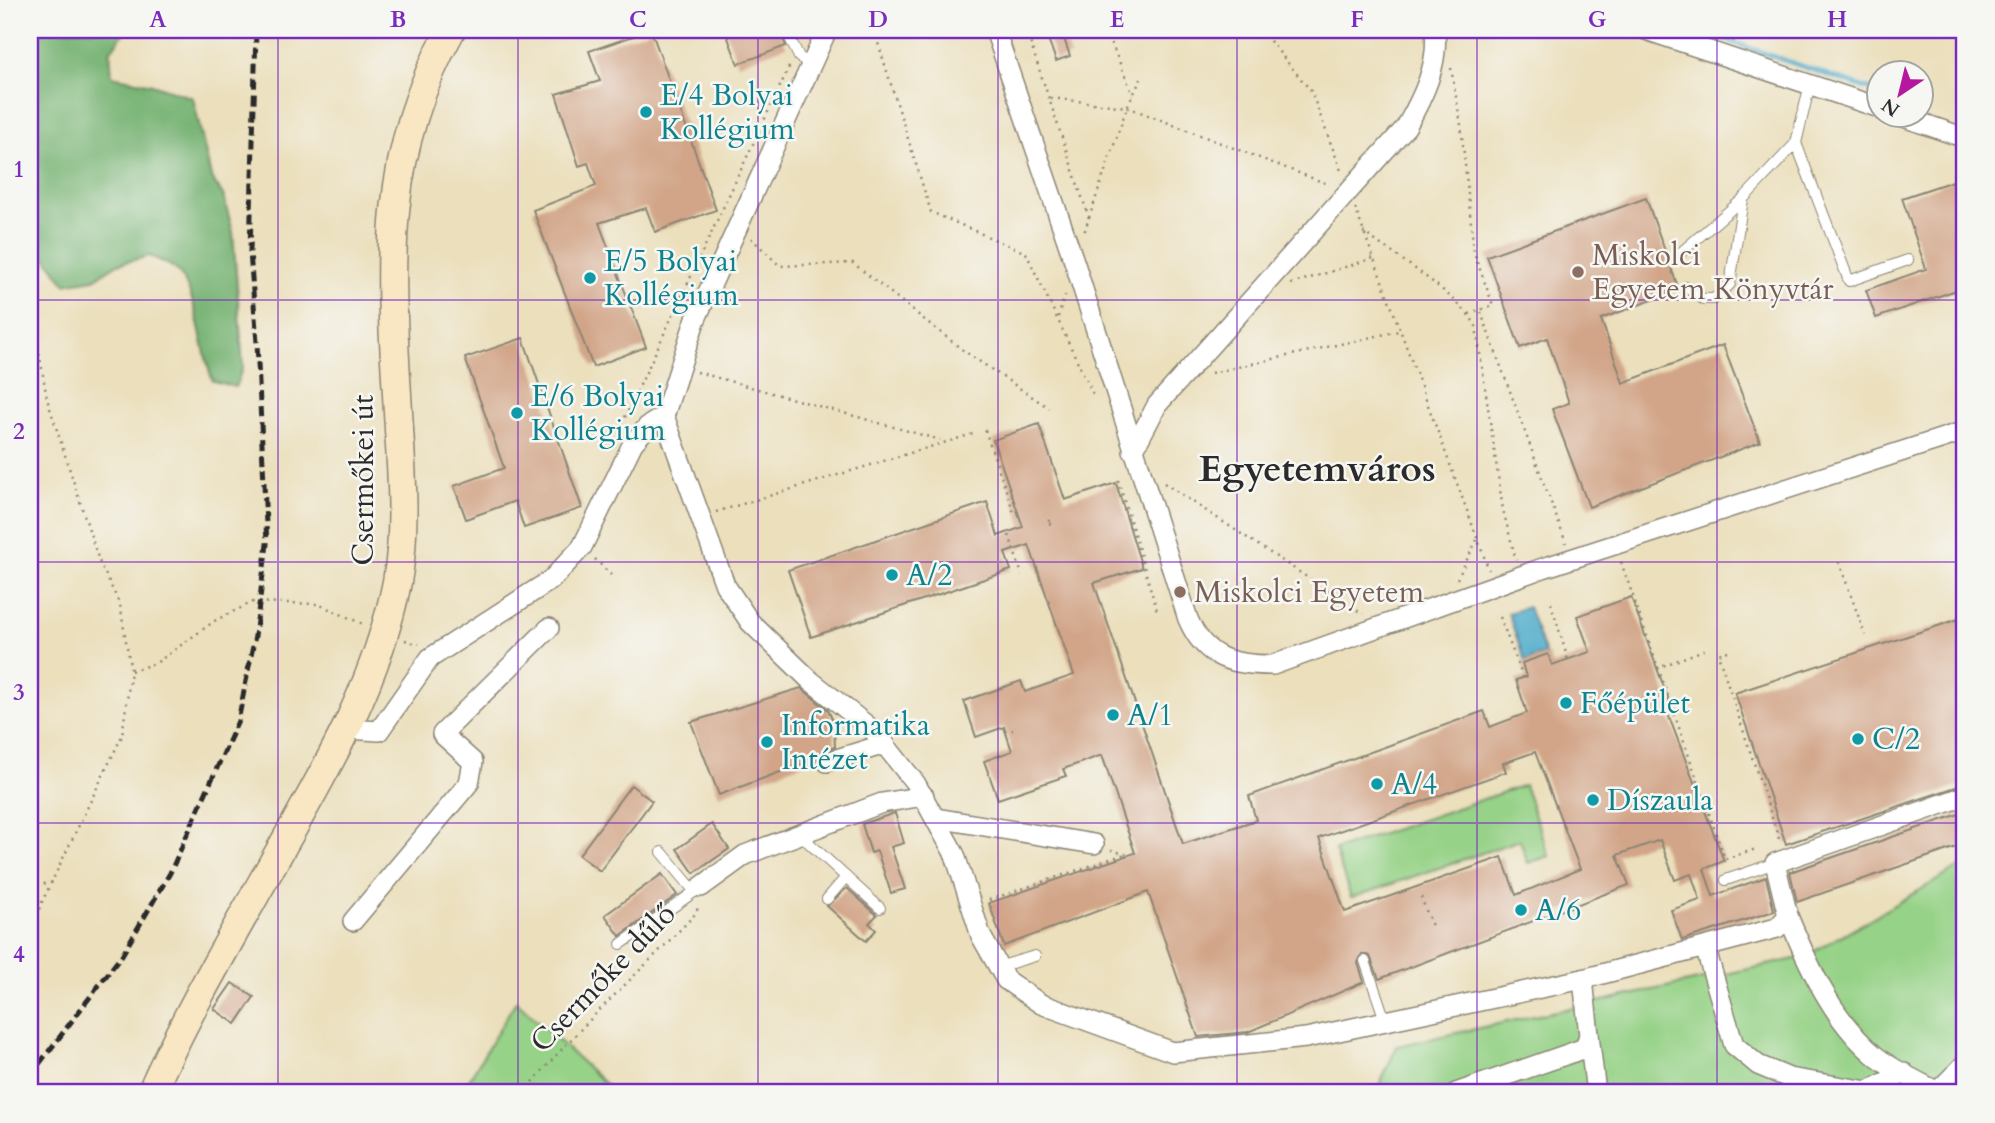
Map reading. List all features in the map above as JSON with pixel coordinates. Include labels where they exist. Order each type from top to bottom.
[{"type":"main road","name":"Csermőkei út","points":[[151,1093],[201,991],[348,729],[384,634],[397,580],[402,494],[392,223],[404,147],[414,109],[451,30]]},
{"type":"street","points":[[348,729],[379,731],[429,658],[551,580],[582,547],[633,443],[648,426],[664,415],[695,321],[827,30]]},
{"type":"street","points":[[995,30],[1074,264],[1135,459],[1198,641],[1224,658],[1245,665],[1273,665],[1443,606],[1520,576],[1965,431]]},
{"type":"street","points":[[1135,459],[1157,405],[1406,127],[1423,99],[1433,68],[1435,30]]},
{"type":"street","points":[[1646,30],[1866,103]]},
{"type":"street","points":[[1936,128],[1965,138]]},
{"type":"street","points":[[664,415],[725,585],[750,622],[811,681],[874,731],[885,744],[924,796],[955,855],[981,936],[1006,980],[1041,1004],[1173,1052],[1306,1038],[1583,979],[1777,928],[1788,916]]},
{"type":"street","points":[[353,921],[469,783],[473,762],[442,734],[550,628]]},
{"type":"street","points":[[827,762],[885,744]]},
{"type":"street","points":[[698,889],[745,855],[882,803],[924,796]]},
{"type":"street","points":[[1965,796],[1772,855],[1788,916],[1813,976],[1859,1041],[1903,1073],[1938,1092],[1965,1064]]},
{"type":"street","points":[[936,818],[1094,844]]},
{"type":"street","points":[[1705,947],[1734,1045],[1758,1065],[1789,1078],[1868,1091],[1903,1073]]},
{"type":"street","points":[[1583,979],[1596,1093]]},
{"type":"street","points":[[1456,1093],[1560,1059],[1585,1048],[1589,1034]]},
{"type":"lane","points":[[786,30],[796,52],[811,65]]},
{"type":"lane","points":[[1678,255],[1743,199],[1796,143],[1810,84]]},
{"type":"lane","points":[[1796,143],[1849,281],[1908,260]]},
{"type":"lane","points":[[1686,287],[1703,299],[1714,299],[1730,284],[1743,199]]},
{"type":"lane","points":[[811,829],[808,842],[880,908]]},
{"type":"lane","points":[[621,944],[698,889],[662,852]]},
{"type":"lane","points":[[1726,880],[1772,855]]},
{"type":"lane","points":[[827,899],[846,877]]},
{"type":"lane","points":[[999,967],[1035,956]]},
{"type":"lane","points":[[1364,961],[1385,1020]]},
{"type":"path","points":[[874,30],[931,212],[1026,253],[1093,394]]},
{"type":"path","points":[[1026,30],[1089,218]]},
{"type":"path","points":[[1106,30],[1133,95]]},
{"type":"path","points":[[1261,30],[1311,91],[1495,586]]},
{"type":"path","points":[[1735,34],[1741,30]]},
{"type":"path","points":[[617,436],[796,52]]},
{"type":"path","points":[[1451,67],[1461,125],[1474,253],[1493,305],[1469,314]]},
{"type":"path","points":[[1074,264],[1127,107],[1141,79]]},
{"type":"path","points":[[1051,98],[1127,107],[1350,192]]},
{"type":"path","points":[[739,226],[780,266],[853,264],[964,351],[1049,408]]},
{"type":"path","points":[[1363,231],[1469,314],[1480,340],[1503,510],[1520,576]]},
{"type":"path","points":[[1258,294],[1374,258]]},
{"type":"path","points":[[30,298],[47,399],[99,561],[120,605],[131,671],[122,736],[41,904],[30,937]]},
{"type":"path","points":[[1480,310],[1572,559]]},
{"type":"path","points":[[1210,373],[1399,331]]},
{"type":"path","points":[[680,367],[944,441]]},
{"type":"path","points":[[985,430],[1014,513]]},
{"type":"path","points":[[701,516],[976,433]]},
{"type":"path","points":[[1135,459],[1381,626]]},
{"type":"path","points":[[1118,480],[1158,614]]},
{"type":"path","points":[[1009,535],[1022,575]]},
{"type":"path","points":[[1443,606],[1478,538]]},
{"type":"path","points":[[582,547],[611,575]]},
{"type":"path","points":[[1620,560],[1725,859],[1756,849]]},
{"type":"path","points":[[1839,562],[1865,635]]},
{"type":"path","points":[[131,671],[156,663],[216,620],[253,602],[318,604],[384,634],[442,650]]},
{"type":"path","points":[[1552,603],[1568,660]]},
{"type":"path","points":[[1500,617],[1523,678]]},
{"type":"path","points":[[1657,668],[1709,648]]},
{"type":"path","points":[[1728,650],[1718,654],[1781,844],[1772,855]]},
{"type":"path","points":[[1005,732],[1013,730]]},
{"type":"path","points":[[986,901],[1125,854]]},
{"type":"path","points":[[30,887],[53,882]]},
{"type":"path","name":"Csermőke dűlő","points":[[524,1093],[601,1009],[697,912],[698,889]]},
{"type":"path","points":[[1421,897],[1432,926]]},
{"type":"green space","points":[[30,30],[126,30],[110,52],[112,76],[152,84],[193,98],[211,177],[223,195],[233,232],[243,367],[235,387],[213,381],[188,289],[174,268],[149,256],[118,264],[94,279],[65,284],[36,244],[30,202]]},
{"type":"green space","points":[[1524,785],[1549,856],[1528,863],[1520,840],[1351,898],[1335,850]]},
{"type":"green space","points":[[1965,864],[1965,1093],[1376,1093],[1397,1046],[1804,957]]},
{"type":"green space","points":[[516,1001],[615,1093],[461,1093]]},
{"type":"water","points":[[1528,607],[1545,654],[1525,661],[1508,613]]},
{"type":"building","points":[[651,30],[716,210],[655,232],[646,208],[599,223],[646,347],[593,367],[533,210],[596,186],[588,163],[579,166],[556,94],[600,81],[589,51]]},
{"type":"building","points":[[725,30],[779,30],[786,46],[738,64]]},
{"type":"building","points":[[1045,30],[1061,30],[1070,56],[1056,61]]},
{"type":"building","points":[[1965,177],[1965,287],[1876,318],[1866,290],[1926,269],[1902,198]]},
{"type":"building","points":[[1646,198],[1679,290],[1601,319],[1623,383],[1723,345],[1760,442],[1589,507],[1552,409],[1569,403],[1547,338],[1520,348],[1487,256]]},
{"type":"building","name":"E/6 Bolyai Kollégium","points":[[523,338],[582,508],[524,528],[515,501],[466,519],[454,486],[504,468],[465,358]]},
{"type":"building","points":[[1039,424],[1065,500],[1116,483],[1142,568],[1094,583],[1183,844],[1256,820],[1249,796],[1484,711],[1490,727],[1527,713],[1516,680],[1526,677],[1522,663],[1548,654],[1552,665],[1590,652],[1577,616],[1631,597],[1673,712],[1668,714],[1724,861],[1704,869],[1713,896],[1766,877],[1774,911],[1682,940],[1671,910],[1700,900],[1691,874],[1675,880],[1660,840],[1617,855],[1629,885],[1379,979],[1370,956],[1362,954],[1358,963],[1364,982],[1248,1032],[1198,1037],[1148,892],[1004,946],[989,903],[1135,853],[1102,755],[1063,769],[1066,776],[998,799],[984,761],[1012,751],[1004,727],[976,737],[964,701],[1021,681],[1025,692],[1074,675],[1029,545],[1005,553],[1011,570],[811,637],[788,570],[987,502],[998,536],[1023,527],[993,440]],"holes":[[[1535,752],[1580,869],[1516,895],[1502,857],[1345,912],[1319,838],[1506,772],[1503,763]]]},
{"type":"building","name":"C/2","points":[[1965,617],[1965,784],[1786,844],[1735,693]]},
{"type":"building","name":"Informatika Intézet","points":[[801,688],[828,710],[834,723],[835,747],[823,751],[815,759],[719,795],[691,722]]},
{"type":"building","points":[[631,785],[652,801],[600,871],[579,855]]},
{"type":"building","points":[[895,813],[904,843],[891,847],[905,889],[891,893],[877,851],[871,853],[862,824]]},
{"type":"building","points":[[1959,814],[1965,844],[1797,902],[1790,872]]},
{"type":"building","points":[[712,824],[729,849],[694,873],[677,849]]},
{"type":"building","points":[[662,874],[677,895],[620,936],[605,915]]},
{"type":"building","points":[[847,888],[877,915],[869,923],[876,930],[866,941],[827,906]]},
{"type":"building","points":[[232,983],[254,997],[236,1024],[214,1009]]},
{"type":"waterway","points":[[1697,30],[1866,88]]},
{"type":"railway","points":[[30,1076],[122,955],[170,873],[238,721],[255,636],[267,544],[250,252],[256,30]]},
{"type":"place","name":"E/4 Bolyai Kollégium","points":[[646,112]]},
{"type":"place","name":"Miskolci Egyetem Könyvtár","points":[[1578,272]]},
{"type":"place","name":"E/5 Bolyai Kollégium","points":[[590,278]]},
{"type":"place","name":"E/6 Bolyai Kollégium","points":[[517,413]]},
{"type":"place","name":"A/2","points":[[892,575]]},
{"type":"place","name":"Miskolci Egyetem","points":[[1180,592]]},
{"type":"place","name":"Főépület","points":[[1566,703]]},
{"type":"place","name":"A/1","points":[[1113,715]]},
{"type":"place","name":"C/2","points":[[1858,739]]},
{"type":"place","name":"Informatika Intézet","points":[[767,742]]},
{"type":"place","name":"A/4","points":[[1377,784]]},
{"type":"place","name":"Díszaula","points":[[1593,800]]},
{"type":"place","name":"A/6","points":[[1521,910]]},
{"type":"district","name":"Egyetemváros","points":[[1317,469]]}]
